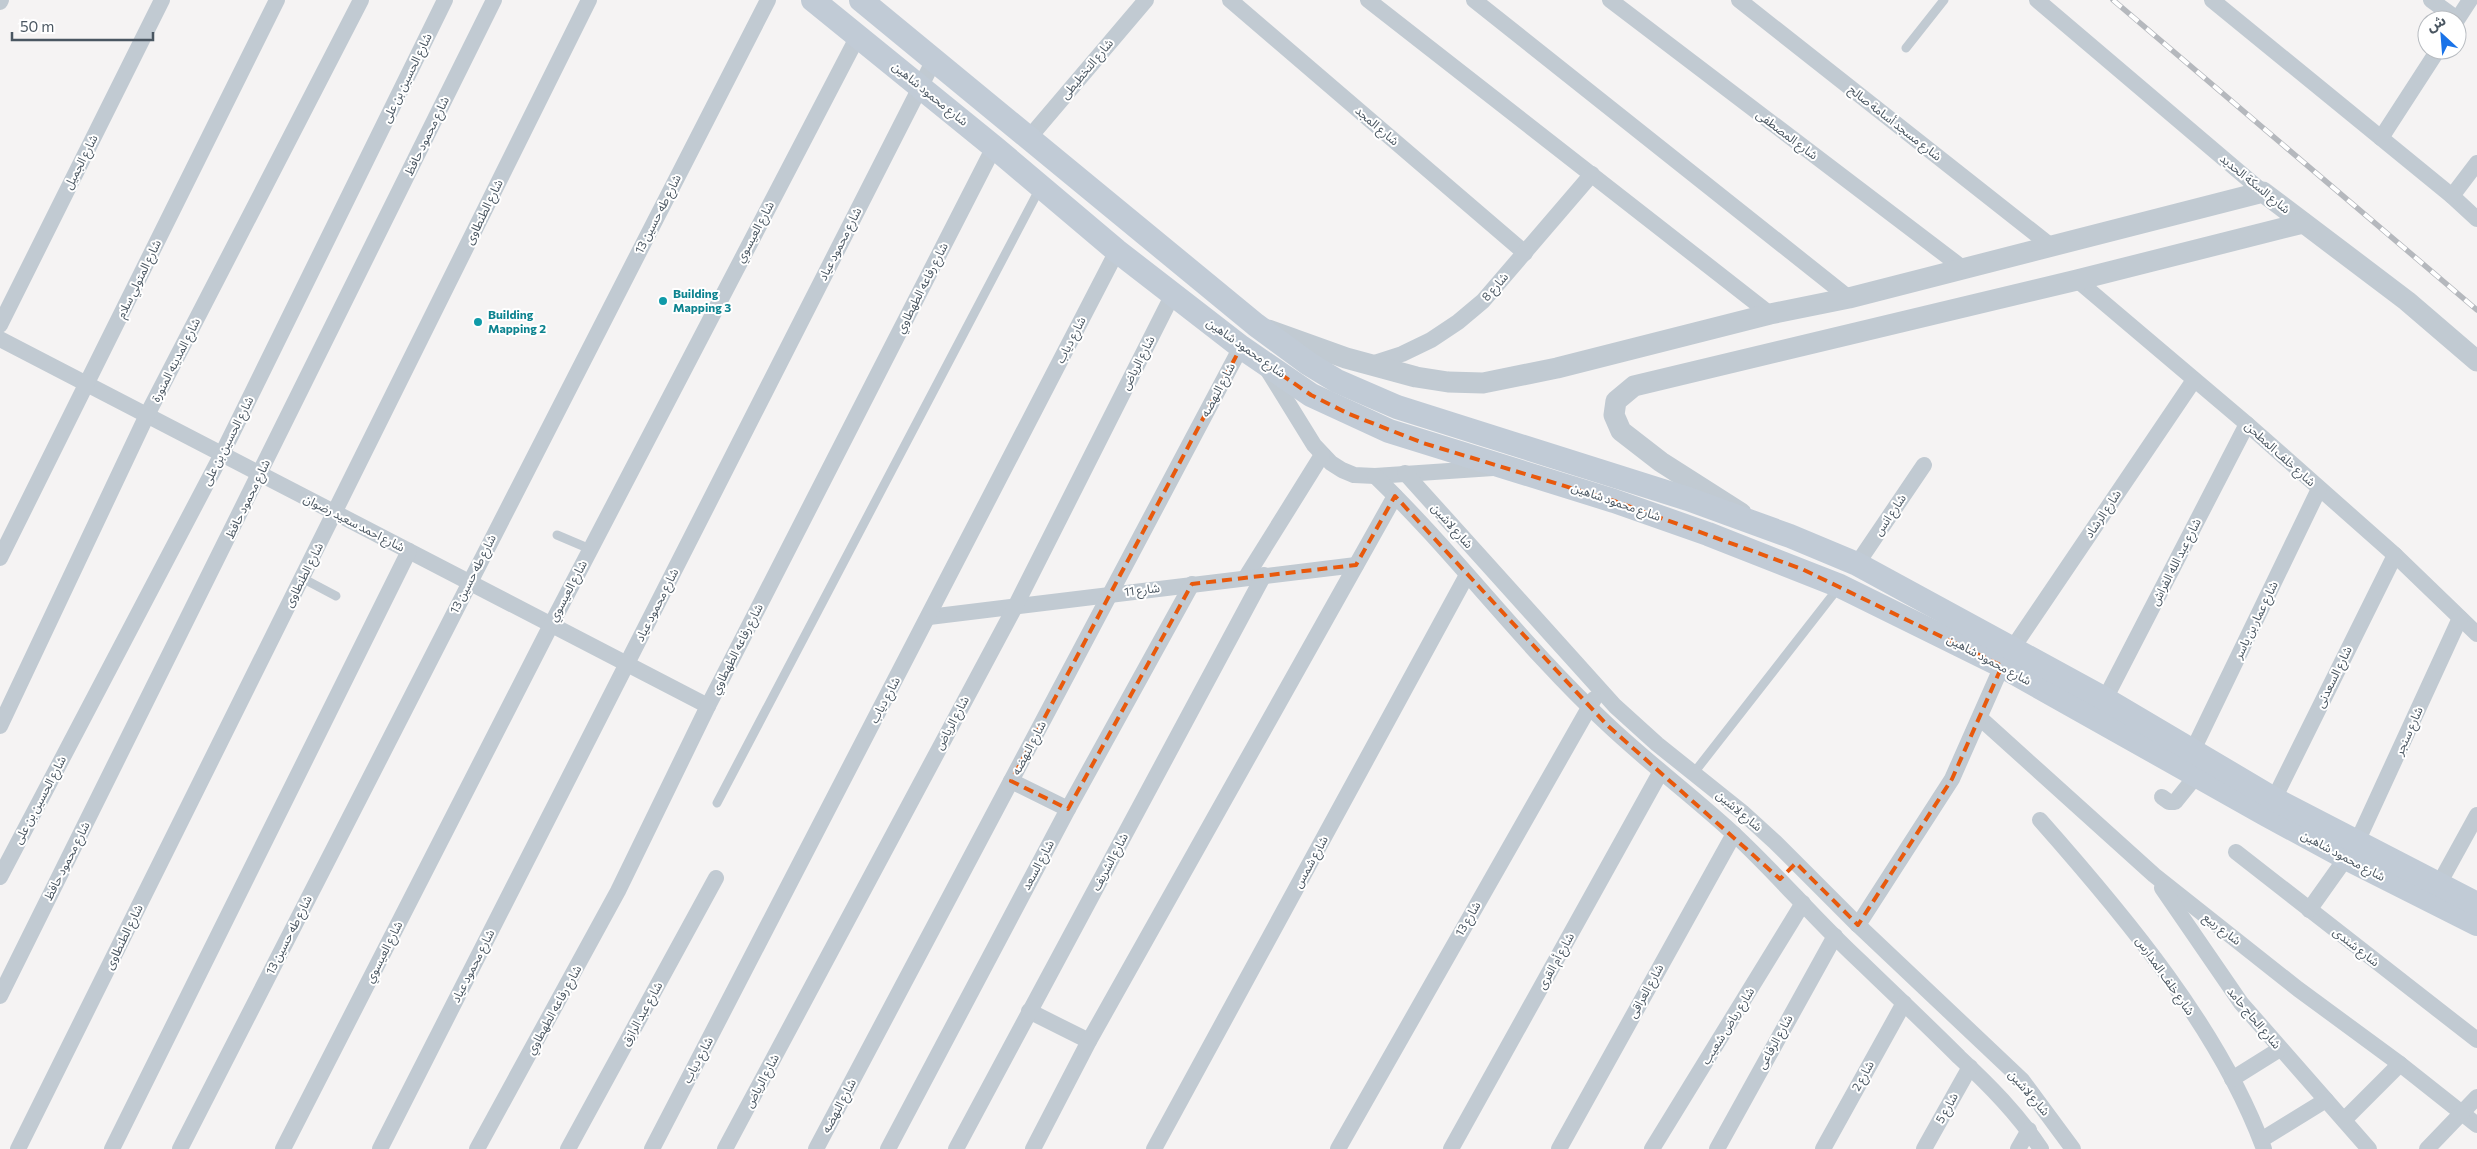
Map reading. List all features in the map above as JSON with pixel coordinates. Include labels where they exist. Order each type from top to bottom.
[{"type":"main road","name":"شارع محمود شاهين","points":[[813,0],[994,146],[1117,251],[1241,347],[1311,395],[1349,414],[1423,443],[1508,467],[1699,530],[1802,569],[2106,699],[2192,752],[2274,799],[2351,850],[2477,924]]},
{"type":"main road","name":"شارع محمود شاهين","points":[[861,0],[1256,325],[1309,364],[1345,384],[1397,407],[1612,474],[1756,523],[1857,564],[2196,776],[2351,850],[2440,884],[2477,904]]},
{"type":"street","name":"شارع الجميل","points":[[0,325],[162,0]]},
{"type":"street","name":"شارع المتولي سلام","points":[[0,558],[277,0]]},
{"type":"street","name":"شارع المدينه المنورة","points":[[0,726],[147,416],[361,0]]},
{"type":"street","name":"شارع الحسين بن على","points":[[0,877],[222,454],[446,0]]},
{"type":"street","name":"شارع محمود حافظ","points":[[0,996],[494,0]]},
{"type":"street","name":"شارع الطنطاوى","points":[[18,1149],[589,0]]},
{"type":"street","name":"شارع طه حسين 13","points":[[180,1149],[468,582],[768,0]]},
{"type":"street","name":"شارع التخطيطى","points":[[1028,139],[1146,0]]},
{"type":"street","name":"شارع المجد","points":[[1230,0],[1525,252]]},
{"type":"street","points":[[1368,0],[1770,314]]},
{"type":"street","points":[[1474,0],[1849,298]]},
{"type":"street","name":"شارع المصطفى","points":[[1610,0],[1964,269]]},
{"type":"street","name":"شارع مسجد أسامة صالح","points":[[1738,0],[2051,246]]},
{"type":"street","name":"شارع السكة الحديد","points":[[2037,0],[2263,192],[2407,301],[2477,361]]},
{"type":"street","points":[[2212,0],[2452,196],[2477,219]]},
{"type":"street","points":[[2431,0],[2444,10]]},
{"type":"street","name":"شارع العيسوي","points":[[283,1149],[590,549],[858,36]]},
{"type":"street","name":"شارع محمود عياد","points":[[380,1149],[934,60]]},
{"type":"street","points":[[2381,138],[2432,60]]},
{"type":"street","name":"شارع رفاعه الطهطاوي","points":[[477,1149],[614,899],[708,706],[994,146]]},
{"type":"street","points":[[2452,196],[2477,163]]},
{"type":"street","name":"شارع 8","points":[[1370,364],[1424,344],[1458,322],[1483,301],[1592,174]]},
{"type":"street","points":[[1256,325],[1370,364],[1416,377],[1448,382],[1483,383],[1557,368],[1770,314],[1849,298],[2263,192]]},
{"type":"street","points":[[1756,523],[1661,462],[1621,431],[1614,415],[1616,401],[1634,386],[2077,280],[2303,223]]},
{"type":"street","name":"شارع دياب","points":[[652,1149],[1117,251]]},
{"type":"street","name":"شارع خلف المطحن","points":[[2077,280],[2247,424],[2394,555],[2477,634]]},
{"type":"street","name":"شارع الرياض","points":[[725,1149],[1015,606],[1173,294]]},
{"type":"street","name":"شارع احمد سعيد رضوان","points":[[0,339],[708,706]]},
{"type":"street","name":"شارع النهضه","points":[[816,1149],[1241,347]]},
{"type":"street","points":[[1261,360],[1322,455],[1348,473],[1375,476],[1508,467]]},
{"type":"street","name":"شارع الرشاد","points":[[1858,925],[1935,808],[1967,749],[2007,657],[2194,380]]},
{"type":"street","name":"شارع عبد الله الفراش","points":[[2106,699],[2247,424]]},
{"type":"street","points":[[1246,577],[1322,455]]},
{"type":"street","name":"شارع انس","points":[[1857,564],[1924,465]]},
{"type":"street","name":"شارع لاشين","points":[[1405,474],[1599,690],[1635,726],[1742,812],[2022,1080],[2073,1149]]},
{"type":"street","name":"شارع لاشين","points":[[1375,476],[1418,518],[1554,672],[1588,707],[1660,773],[1734,834],[1835,936],[1970,1067],[2029,1130],[2041,1149]]},
{"type":"street","name":"شارع عمار بن ياسر","points":[[2192,752],[2319,489]]},
{"type":"street","points":[[1033,1149],[1089,1041],[1395,496]]},
{"type":"street","points":[[1418,518],[1434,506]]},
{"type":"street","points":[[112,1149],[409,551]]},
{"type":"street","name":"شارع السعدنى","points":[[2274,799],[2394,555]]},
{"type":"street","name":"شارع 11","points":[[929,617],[1356,565]]},
{"type":"street","name":"شارع شمس","points":[[1154,1149],[1467,574]]},
{"type":"street","name":"شارع الشريف","points":[[956,1149],[1264,575]]},
{"type":"street","name":"شارع السعد","points":[[888,1149],[1068,810],[1192,584]]},
{"type":"street","name":"شارع سنجر","points":[[2309,910],[2351,850],[2460,618]]},
{"type":"street","name":"شارع 13","points":[[1338,1149],[1599,690]]},
{"type":"street","name":"شارع ربيع","points":[[1980,718],[2154,875],[2298,989],[2400,1064],[2477,1125]]},
{"type":"street","name":"شارع أم القرى","points":[[1451,1149],[1660,773]]},
{"type":"street","points":[[2162,797],[2169,802],[2175,802],[2196,776]]},
{"type":"street","points":[[1011,781],[1068,810]]},
{"type":"street","points":[[2440,884],[2477,815]]},
{"type":"street","name":"شارع خلف المدارس","points":[[2040,820],[2130,925],[2177,990],[2232,1079],[2263,1144]]},
{"type":"street","name":"شارع العراقى","points":[[1559,1149],[1734,834]]},
{"type":"street","name":"شارع شندى","points":[[2236,852],[2477,1040]]},
{"type":"street","points":[[1780,879],[1796,863]]},
{"type":"street","name":"شارع الحاج حامد","points":[[2154,875],[2228,986],[2280,1049],[2344,1120],[2363,1147]]},
{"type":"street","name":"شارع عبد الرازق","points":[[568,1149],[716,878]]},
{"type":"street","name":"شارع رياض شعيب","points":[[1652,1149],[1803,903]]},
{"type":"street","name":"شارع الرفاعى","points":[[1717,1149],[1835,936]]},
{"type":"street","name":"شارع 2","points":[[1823,1149],[1904,1003]]},
{"type":"street","points":[[1029,1012],[1089,1041]]},
{"type":"street","points":[[2232,1079],[2280,1049]]},
{"type":"street","points":[[2344,1120],[2400,1064]]},
{"type":"street","name":"شارع 5","points":[[1924,1149],[1970,1067]]},
{"type":"street","points":[[2427,1149],[2477,1097]]},
{"type":"street","points":[[2263,1144],[2326,1100]]},
{"type":"street","points":[[2018,1149],[2029,1130]]},
{"type":"lane","points":[[1906,48],[1944,0]]},
{"type":"lane","points":[[717,803],[1041,186]]},
{"type":"lane","points":[[557,535],[590,549]]},
{"type":"lane","points":[[302,578],[336,596]]},
{"type":"lane","points":[[1693,774],[1840,586]]},
{"type":"highlighted area","points":[[1241,347],[1311,395],[1349,414],[1423,443],[1614,501],[1802,569],[2002,666],[1952,779],[1858,925],[1796,863],[1780,879],[1607,725],[1395,496],[1356,565],[1192,584],[1068,809],[1011,781]]},
{"type":"railway","points":[[2113,0],[2477,310]]},
{"type":"place","name":"Building Mapping 3","points":[[663,301]]},
{"type":"place","name":"Building Mapping 2","points":[[478,322]]}]
